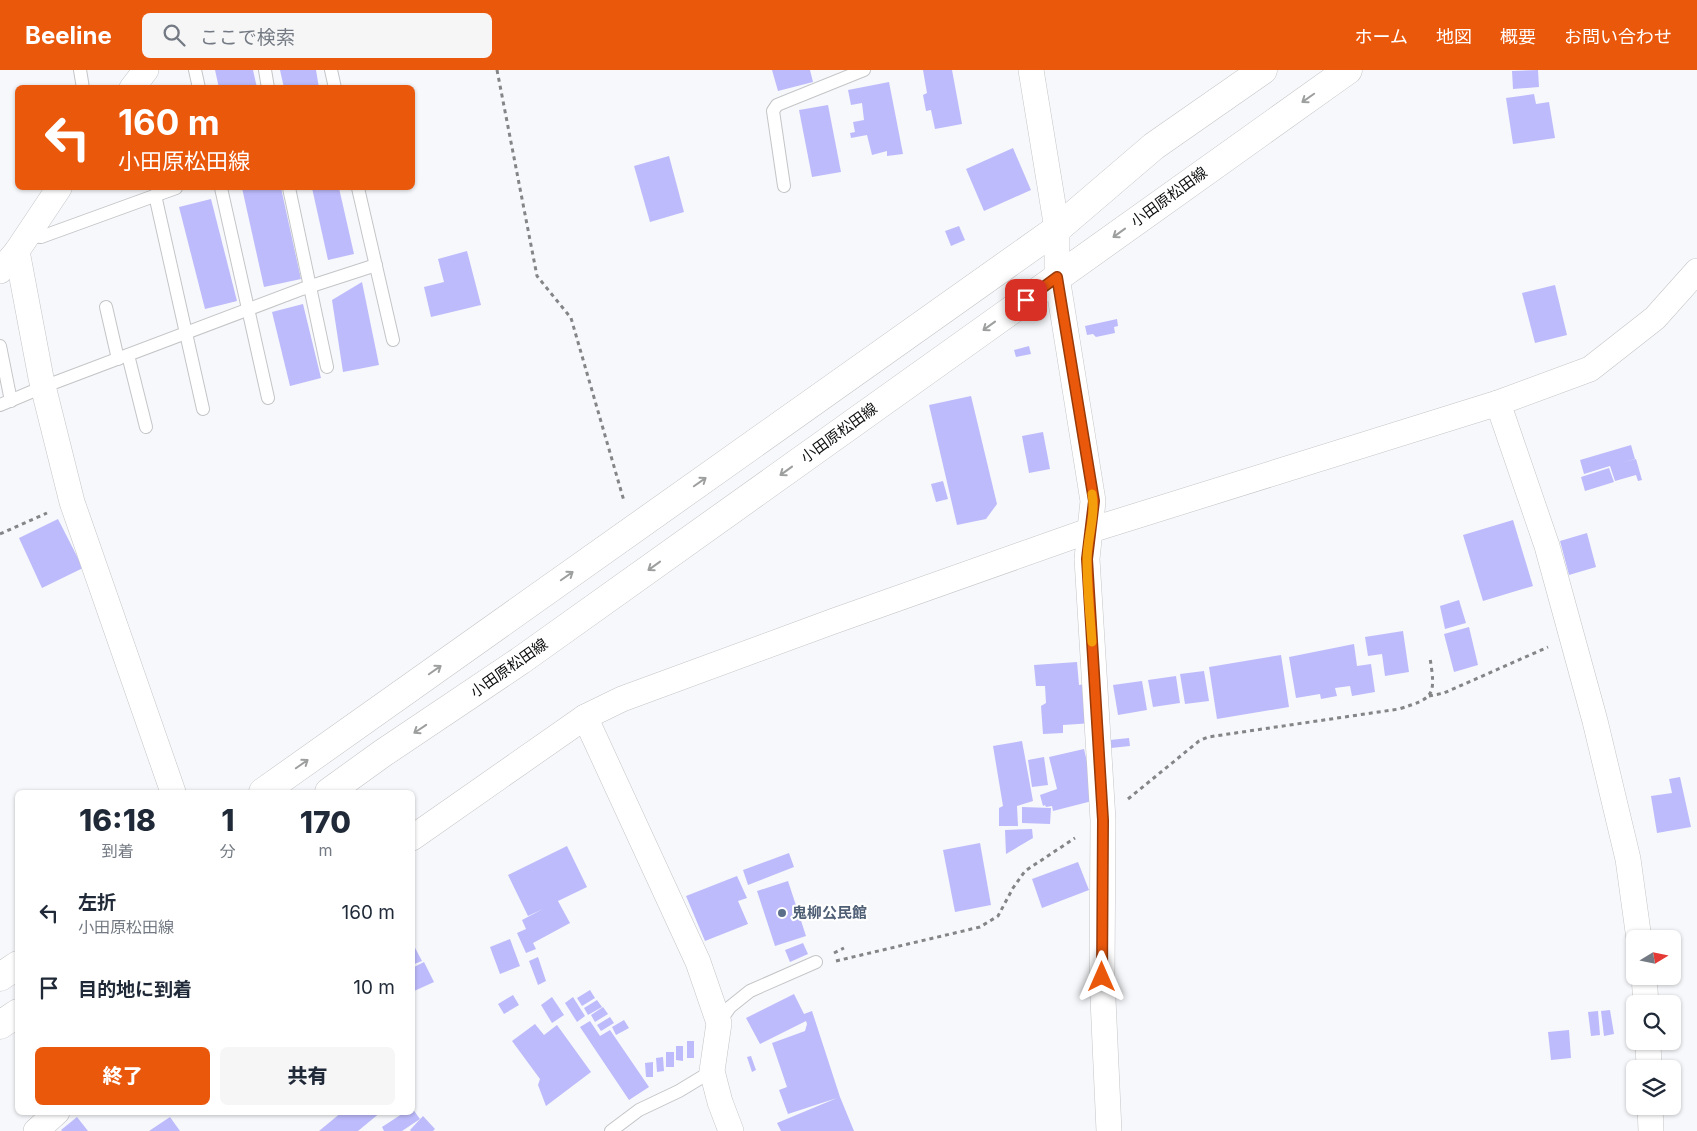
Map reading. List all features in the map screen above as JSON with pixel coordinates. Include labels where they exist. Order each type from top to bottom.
[{"type":"main road","points":[[266,790],[1057,229],[1154,146],[1262,70]]},
{"type":"main road","name":"小田原松田線","points":[[332,790],[520,661],[1348,70]]},
{"type":"main road","points":[[0,977],[15,967]]},
{"type":"main road","points":[[0,1025],[15,1015]]},
{"type":"street","points":[[134,85],[146,70]]},
{"type":"street","points":[[1031,70],[1057,229],[1057,277],[1094,501],[1087,559],[1103,820],[1102,977],[1108,1131]]},
{"type":"street","points":[[0,271],[22,244],[59,190]]},
{"type":"street","points":[[22,244],[43,387],[72,502],[172,790]]},
{"type":"street","points":[[415,836],[586,717],[622,699],[834,621],[1091,530],[1498,403],[1590,369],[1655,318],[1697,271]]},
{"type":"street","points":[[1498,403],[1547,546],[1595,721],[1628,859],[1638,930]]},
{"type":"street","points":[[586,717],[698,962],[718,1023],[712,1071],[720,1102],[731,1131]]},
{"type":"street","points":[[36,1131],[54,1115]]},
{"type":"street","points":[[1650,1115],[1651,1131]]},
{"type":"lane","points":[[80,70],[82,85]]},
{"type":"lane","points":[[195,70],[198,85]]},
{"type":"lane","points":[[265,70],[268,85]]},
{"type":"lane","points":[[331,70],[334,85]]},
{"type":"lane","points":[[784,186],[773,111],[777,105],[864,70]]},
{"type":"lane","points":[[22,244],[170,190]]},
{"type":"lane","points":[[221,190],[268,398]]},
{"type":"lane","points":[[290,190],[327,367]]},
{"type":"lane","points":[[358,190],[393,340]]},
{"type":"lane","points":[[155,195],[203,409]]},
{"type":"lane","points":[[0,346],[5,403],[248,309],[310,286],[376,265]]},
{"type":"lane","points":[[106,307],[146,427]]},
{"type":"lane","points":[[718,1023],[730,1007],[750,991],[816,962]]},
{"type":"lane","points":[[611,1131],[639,1110],[679,1091],[712,1071]]},
{"type":"path","points":[[497,70],[537,276],[571,318],[633,529]]},
{"type":"path","points":[[0,534],[72,502]]},
{"type":"path","points":[[816,962],[832,962],[980,928],[998,916],[1013,888],[1025,871],[1103,820],[1194,745],[1208,737],[1399,709],[1423,702],[1429,696],[1444,692],[1572,637]]},
{"type":"path","points":[[1429,696],[1433,680],[1430,658]]},
{"type":"building","points":[[215,70],[253,70],[256,85],[218,85]]},
{"type":"building","points":[[280,70],[316,70],[318,85],[283,85]]},
{"type":"building","points":[[772,70],[810,70],[813,82],[778,91]]},
{"type":"building","points":[[923,70],[952,70],[962,124],[935,129],[931,110],[926,111],[923,95],[927,93]]},
{"type":"building","points":[[1538,70],[1539,87],[1513,89],[1512,71]]},
{"type":"building","points":[[889,82],[903,154],[887,156],[887,151],[872,155],[867,135],[851,138],[850,133],[855,132],[853,122],[864,120],[862,103],[851,105],[848,90]]},
{"type":"building","points":[[1534,94],[1536,104],[1549,102],[1555,138],[1513,144],[1506,98]]},
{"type":"building","points":[[828,105],[841,172],[812,177],[799,110]]},
{"type":"building","points":[[1013,148],[1031,190],[984,211],[966,169]]},
{"type":"building","points":[[669,156],[684,212],[650,222],[634,166]]},
{"type":"building","points":[[242,190],[281,190],[301,279],[264,287]]},
{"type":"building","points":[[312,190],[339,190],[354,254],[328,260]]},
{"type":"building","points":[[211,199],[237,301],[205,309],[179,207]]},
{"type":"building","points":[[959,226],[965,240],[951,246],[945,231]]},
{"type":"building","points":[[467,251],[481,305],[431,317],[424,287],[444,282],[438,259]]},
{"type":"building","points":[[362,282],[379,365],[343,372],[332,300]]},
{"type":"building","points":[[1555,285],[1567,335],[1535,343],[1522,293]]},
{"type":"building","points":[[303,304],[321,378],[290,386],[272,312]]},
{"type":"building","points":[[1117,319],[1118,326],[1114,327],[1115,333],[1096,337],[1093,334],[1087,335],[1085,326]]},
{"type":"building","points":[[1029,346],[1031,354],[1016,357],[1014,350]]},
{"type":"building","points":[[971,396],[997,504],[986,519],[957,525],[929,405]]},
{"type":"building","points":[[1043,432],[1050,469],[1029,473],[1022,436]]},
{"type":"building","points":[[1631,445],[1635,459],[1624,462],[1636,459],[1642,480],[1638,481],[1636,475],[1615,481],[1610,466],[1584,474],[1580,460]]},
{"type":"building","points":[[1609,468],[1614,482],[1585,491],[1581,477]]},
{"type":"building","points":[[943,481],[948,499],[936,502],[931,484]]},
{"type":"building","points":[[58,519],[83,568],[42,588],[19,538]]},
{"type":"building","points":[[1513,520],[1533,586],[1483,601],[1463,535]]},
{"type":"building","points":[[1587,533],[1596,567],[1569,575],[1560,541]]},
{"type":"building","points":[[1459,600],[1466,623],[1445,629],[1440,606]]},
{"type":"building","points":[[1469,627],[1478,665],[1454,672],[1444,634]]},
{"type":"building","points":[[1403,631],[1409,672],[1385,676],[1382,654],[1368,656],[1365,637]]},
{"type":"building","points":[[1354,644],[1357,666],[1371,664],[1375,692],[1352,696],[1350,686],[1335,688],[1337,696],[1321,699],[1320,694],[1296,698],[1289,657]]},
{"type":"building","points":[[1281,655],[1289,707],[1217,719],[1209,667]]},
{"type":"building","points":[[1077,662],[1079,685],[1085,684],[1093,723],[1063,725],[1063,733],[1043,734],[1041,706],[1046,703],[1045,686],[1036,686],[1034,665]]},
{"type":"building","points":[[1204,671],[1209,701],[1185,704],[1180,674]]},
{"type":"building","points":[[1176,676],[1180,703],[1153,707],[1148,680]]},
{"type":"building","points":[[1142,681],[1147,710],[1118,715],[1113,685]]},
{"type":"building","points":[[1129,738],[1130,746],[1111,748],[1110,740]]},
{"type":"building","points":[[1022,741],[1033,801],[1017,806],[1018,826],[999,826],[999,808],[1003,806],[993,746]]},
{"type":"building","points":[[1084,749],[1096,800],[1053,811],[1052,806],[1043,806],[1040,795],[1057,789],[1049,757]]},
{"type":"building","points":[[1044,757],[1048,785],[1032,787],[1028,760]]},
{"type":"building","points":[[1680,777],[1691,827],[1657,833],[1651,796],[1672,793],[1669,779]]},
{"type":"building","points":[[1022,807],[1051,808],[1050,824],[1022,823]]},
{"type":"building","points":[[1032,829],[1033,838],[1006,854],[1005,830]]},
{"type":"building","points":[[980,843],[991,905],[955,912],[943,850]]},
{"type":"building","points":[[567,846],[587,887],[558,901],[570,923],[533,943],[536,949],[526,953],[517,933],[526,929],[522,920],[543,909],[528,916],[508,875]]},
{"type":"building","points":[[789,853],[794,867],[748,885],[743,870]]},
{"type":"building","points":[[1078,862],[1089,890],[1042,908],[1032,879]]},
{"type":"building","points":[[737,876],[747,898],[738,901],[748,924],[705,941],[686,896]]},
{"type":"building","name":"鬼柳公民館","points":[[788,881],[806,936],[775,946],[757,891]]},
{"type":"building","points":[[510,939],[520,966],[500,974],[490,947]]},
{"type":"building","points":[[803,943],[808,954],[790,962],[785,950]]},
{"type":"building","points":[[415,948],[422,961],[415,964]]},
{"type":"building","points":[[538,957],[546,981],[538,985],[529,961]]},
{"type":"building","points":[[424,962],[434,982],[415,991],[415,966]]},
{"type":"building","points":[[590,990],[595,998],[582,1006],[577,998]]},
{"type":"building","points":[[794,994],[804,1014],[812,1011],[840,1097],[854,1131],[781,1131],[777,1123],[837,1098],[788,1114],[779,1090],[787,1087],[772,1043],[805,1031],[806,1021],[760,1044],[746,1018]]},
{"type":"building","points":[[513,995],[519,1005],[504,1014],[498,1004]]},
{"type":"building","points":[[552,997],[564,1015],[552,1023],[541,1005]]},
{"type":"building","points":[[573,997],[585,1016],[577,1022],[565,1003]]},
{"type":"building","points":[[597,1000],[602,1007],[588,1015],[584,1008]]},
{"type":"building","points":[[603,1007],[608,1014],[595,1022],[591,1015]]},
{"type":"building","points":[[1610,1010],[1614,1034],[1604,1036],[1601,1011]]},
{"type":"building","points":[[1598,1011],[1600,1035],[1591,1036],[1588,1012]]},
{"type":"building","points":[[610,1017],[614,1023],[601,1031],[597,1025]]},
{"type":"building","points":[[624,1020],[629,1028],[616,1035],[612,1027]]},
{"type":"building","points":[[590,1021],[600,1036],[610,1030],[649,1087],[629,1100],[580,1027]]},
{"type":"building","points":[[535,1024],[544,1035],[557,1025],[591,1072],[546,1106],[538,1085],[540,1079],[512,1041]]},
{"type":"building","points":[[1569,1030],[1571,1058],[1551,1060],[1548,1032]]},
{"type":"building","points":[[687,1041],[694,1041],[694,1058],[687,1058]]},
{"type":"building","points":[[676,1046],[683,1046],[683,1061],[676,1060]]},
{"type":"building","points":[[666,1052],[674,1052],[674,1067],[666,1067]]},
{"type":"building","points":[[751,1056],[756,1070],[752,1072],[747,1057]]},
{"type":"building","points":[[663,1057],[664,1071],[657,1072],[656,1058]]},
{"type":"building","points":[[653,1062],[653,1077],[646,1077],[645,1063]]},
{"type":"building","points":[[415,1112],[420,1119],[402,1131],[384,1131],[382,1127],[400,1115],[415,1115]]},
{"type":"building","points":[[338,1115],[377,1115],[358,1131],[319,1131]]},
{"type":"building","points":[[423,1116],[435,1129],[433,1131],[411,1131],[410,1130]]},
{"type":"building","points":[[77,1117],[88,1131],[61,1130]]},
{"type":"building","points":[[170,1117],[180,1131],[149,1131]]},
{"type":"slow traffic","points":[[1092,494],[1094,501],[1087,559],[1092,642]]},
{"type":"place","name":"鬼柳公民館","points":[[782,913]]},
{"type":"route","points":[[1026,300],[1057,277],[1094,501],[1087,559],[1103,820],[1102,977]]}]
